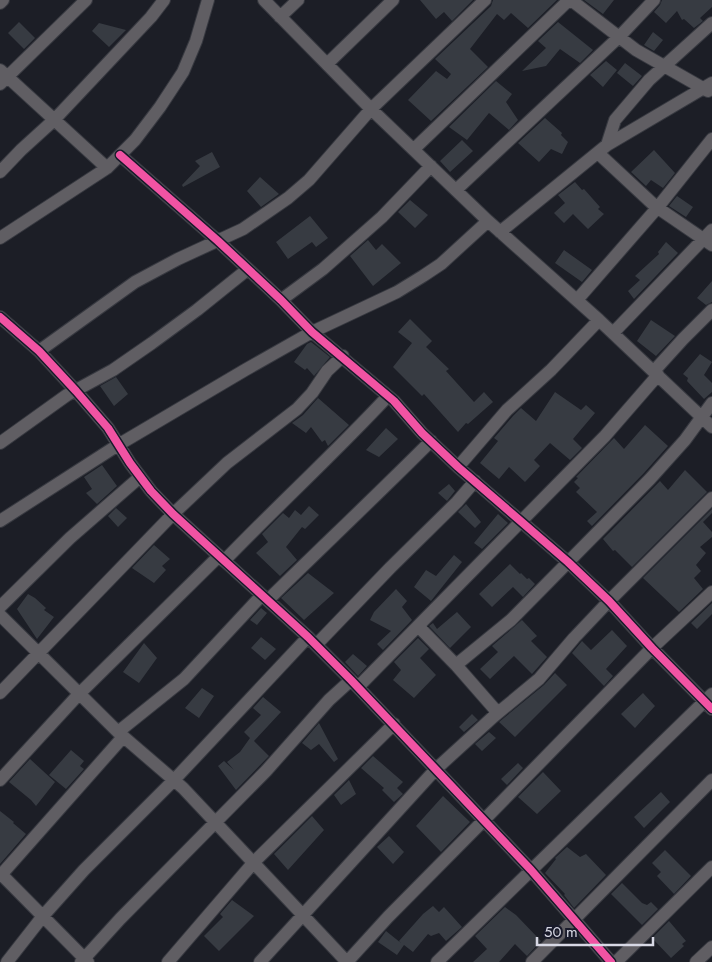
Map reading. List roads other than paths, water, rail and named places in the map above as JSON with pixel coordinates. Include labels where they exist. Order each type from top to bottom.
[{"type":"street","points":[[0,3],[3,0]]},
{"type":"street","points":[[86,0],[3,77],[54,120],[106,168]]},
{"type":"street","points":[[0,172],[54,120],[164,0]]},
{"type":"street","points":[[0,238],[106,168],[120,155],[160,107],[183,72],[194,48],[208,0]]},
{"type":"street","points":[[264,0],[372,109],[488,221],[599,320],[712,427]]},
{"type":"street","points":[[280,17],[298,0]]},
{"type":"street","points":[[327,64],[393,0]]},
{"type":"street","points":[[39,351],[135,282],[178,259],[243,229],[288,198],[309,180],[372,109],[485,0]]},
{"type":"street","points":[[414,149],[570,0],[636,50],[663,66],[709,88]]},
{"type":"street","points":[[456,190],[619,37],[654,0]]},
{"type":"street","points":[[602,149],[615,120],[649,80],[712,23]]},
{"type":"street","points":[[500,232],[602,149],[709,88]]},
{"type":"street","points":[[577,300],[658,207],[712,140]]},
{"type":"street","points":[[602,149],[658,207],[709,238],[613,333]]},
{"type":"street","points":[[120,155],[218,241],[312,332],[343,356],[388,396],[430,441],[458,467],[568,562],[609,601],[652,648],[710,701],[531,870],[437,962]]},
{"type":"street","points":[[281,300],[323,270],[367,230],[431,166]]},
{"type":"street","points":[[0,521],[118,444],[312,332],[397,292],[441,264],[488,221]]},
{"type":"street","points":[[0,443],[76,391],[113,370],[152,343],[248,269]]},
{"type":"street","points":[[430,441],[383,489],[265,598],[184,679],[121,735],[0,875],[43,916],[84,961],[120,918],[266,771],[329,700],[355,683],[418,626],[605,436],[683,339],[712,310]]},
{"type":"street","points":[[0,317],[39,351],[76,391],[108,428],[140,477],[173,514],[312,641],[355,683],[531,870],[611,962]]},
{"type":"street","points":[[458,467],[508,410],[551,370],[599,320]]},
{"type":"street","points":[[0,693],[173,514],[227,463],[297,408],[312,393],[327,371],[343,356]]},
{"type":"street","points":[[0,780],[79,694],[343,444],[388,396]]},
{"type":"street","points":[[456,665],[511,620],[650,480],[685,440],[712,403]]},
{"type":"street","points":[[0,607],[70,538],[140,477]]},
{"type":"street","points":[[7,962],[43,916],[84,870],[312,641],[457,502],[475,481]]},
{"type":"street","points":[[260,962],[436,769],[539,679],[609,601],[712,498]]},
{"type":"street","points":[[0,615],[121,735],[174,780],[347,962],[388,917],[652,648],[712,592]]},
{"type":"street","points":[[418,626],[456,665],[498,713]]},
{"type":"street","points":[[168,962],[254,862],[394,724]]},
{"type":"street","points":[[532,962],[712,780]]},
{"type":"street","points":[[616,962],[712,867]]},
{"type":"street","points":[[696,962],[712,947]]}]
